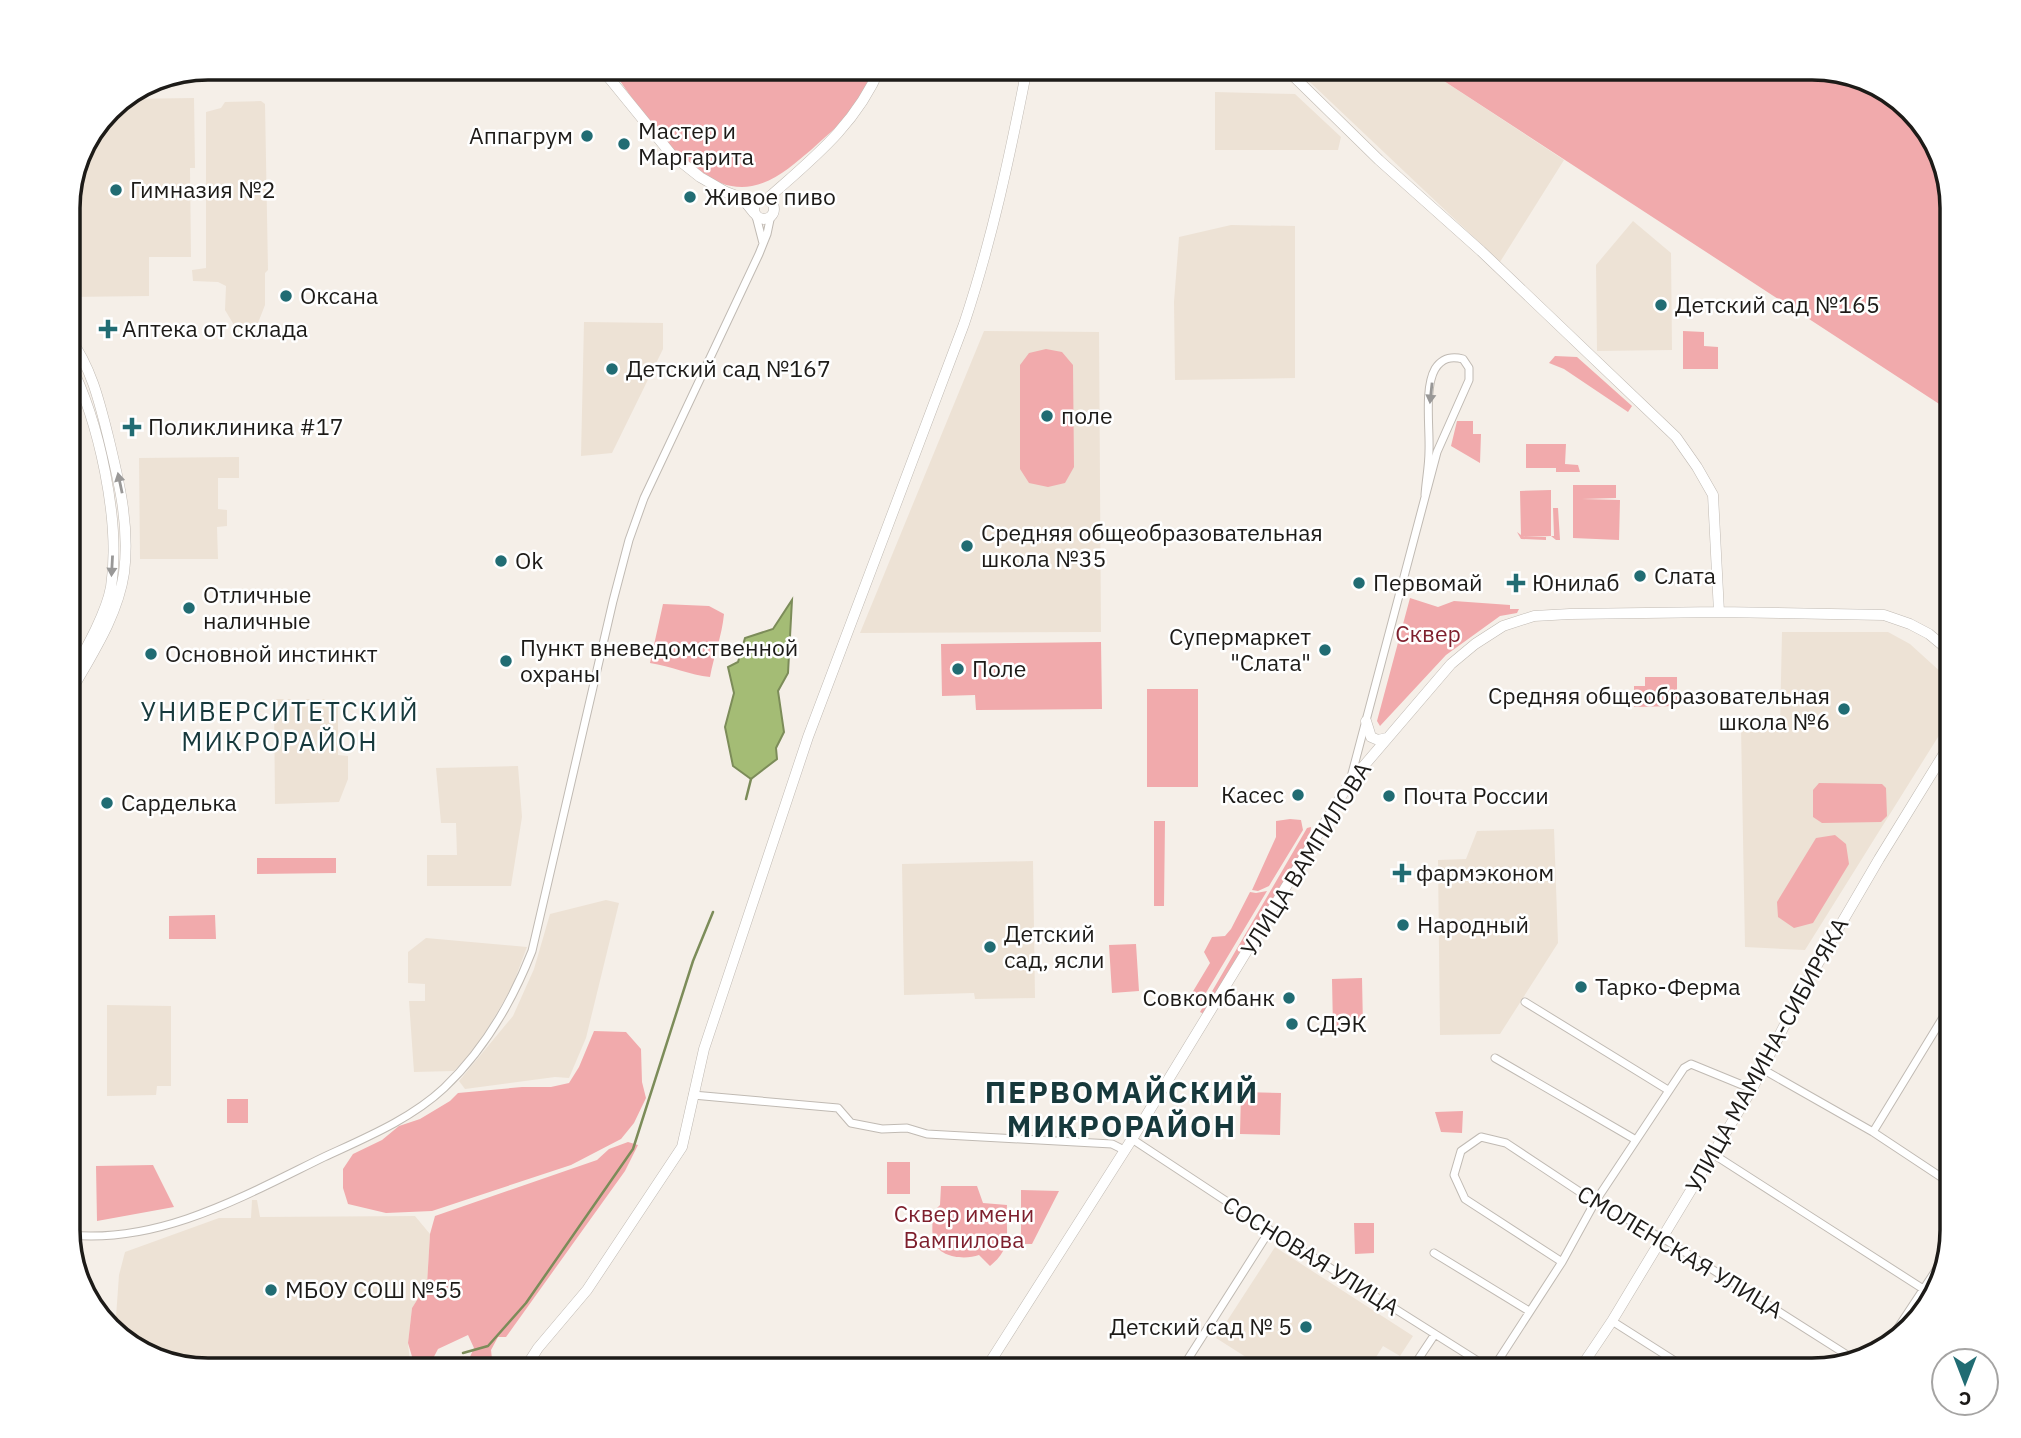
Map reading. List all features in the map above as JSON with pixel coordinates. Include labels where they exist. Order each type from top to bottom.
[{"type":"street","points":[[532,1358],[587,1290],[682,1147],[704,1049],[807,737],[964,324],[981,272],[1004,183],[1025,80]]},
{"type":"street","points":[[1298,80],[1379,160],[1481,251],[1676,437],[1713,495],[1719,612]]},
{"type":"street","points":[[611,81],[671,154],[700,177],[726,192],[742,198],[764,199],[772,203],[773,212]]},
{"type":"street","points":[[763,244],[754,206],[788,181],[838,134],[854,116],[875,81]]},
{"type":"street","points":[[81,1236],[93,1238],[182,1221],[271,1183],[405,1117],[441,1091],[469,1062],[488,1035],[517,988],[532,951],[629,540],[643,498],[763,244],[773,212],[788,181]]},
{"type":"street","points":[[742,198],[755,214],[766,219],[773,212]]},
{"type":"street","points":[[1350,782],[1439,445],[1466,392],[1469,368],[1463,359],[1453,357],[1442,361],[1434,370],[1425,495]]},
{"type":"street","points":[[81,359],[95,385],[122,488],[125,551],[123,576],[107,627],[81,673]]},
{"type":"street","points":[[81,391],[92,423],[110,498],[114,535],[111,589],[81,658]]},
{"type":"street","name":"УЛИЦА ВАМПИЛОВА","points":[[993,1358],[1132,1139],[1350,782],[1451,664],[1475,644],[1503,626],[1534,616],[1719,612],[1884,615],[1910,624],[1940,643]]},
{"type":"street","points":[[1366,721],[1371,737],[1378,740],[1388,738]]},
{"type":"street","name":"УЛИЦА МАМИНА-СИБИРЯКА","points":[[1587,1358],[1764,1070],[1815,968],[1940,761]]},
{"type":"street","points":[[1525,1002],[1668,1090]]},
{"type":"street","points":[[1873,1132],[1940,1022]]},
{"type":"street","points":[[1495,1058],[1636,1140]]},
{"type":"street","points":[[1500,1358],[1562,1262],[1595,1202],[1684,1068],[1690,1064],[1752,1089]]},
{"type":"street","points":[[1764,1070],[1873,1132],[1940,1176]]},
{"type":"street","points":[[693,1095],[838,1108],[851,1123],[882,1129],[907,1128],[927,1135],[1112,1144],[1124,1150]]},
{"type":"street","name":"СМОЛЕНСКАЯ УЛИЦА","points":[[1562,1262],[1465,1199],[1454,1175],[1461,1150],[1482,1137],[1506,1143],[1595,1202],[1663,1237],[1844,1353]]},
{"type":"street","name":"СОСНОВАЯ УЛИЦА","points":[[1132,1139],[1473,1358]]},
{"type":"street","points":[[1713,1154],[1925,1289]]},
{"type":"street","points":[[1189,1358],[1270,1230]]},
{"type":"street","points":[[1434,1253],[1530,1311]]},
{"type":"street","points":[[1612,1321],[1670,1358]]},
{"type":"street","points":[[1419,1358],[1435,1334]]},
{"type":"shaded area","points":[[1308,80],[1443,80],[1564,160],[1500,262]]},
{"type":"shaded area","points":[[1215,92],[1295,94],[1341,137],[1338,150],[1215,150]]},
{"type":"shaded area","points":[[194,98],[195,168],[190,168],[191,257],[149,257],[149,296],[81,297],[81,200],[85,175],[90,159],[107,130],[124,112],[143,99]]},
{"type":"shaded area","points":[[261,101],[265,104],[268,270],[265,273],[265,305],[258,323],[234,325],[225,310],[226,286],[218,282],[193,281],[192,270],[206,268],[206,112],[221,108],[225,102]]},
{"type":"shaded area","points":[[1633,221],[1671,253],[1672,350],[1597,351],[1596,265]]},
{"type":"shaded area","points":[[1231,225],[1295,226],[1295,378],[1175,380],[1174,302],[1179,237]]},
{"type":"shaded area","points":[[584,322],[663,323],[663,349],[612,453],[581,456]]},
{"type":"shaded area","points":[[984,331],[1099,332],[1101,632],[860,633]]},
{"type":"shaded area","points":[[239,457],[239,478],[218,478],[218,509],[227,510],[227,526],[217,527],[218,559],[140,559],[139,458]]},
{"type":"shaded area","points":[[792,600],[788,673],[778,691],[784,732],[776,748],[777,759],[751,779],[733,766],[725,727],[734,693],[728,667],[738,662],[745,638],[773,629]]},
{"type":"shaded area","points":[[1782,632],[1888,632],[1910,644],[1940,671],[1940,734],[1805,950],[1745,947],[1741,727],[1780,726]]},
{"type":"shaded area","points":[[274,699],[338,699],[338,755],[348,756],[348,779],[339,802],[275,804]]},
{"type":"shaded area","points":[[518,766],[522,817],[511,886],[427,886],[427,855],[457,855],[456,823],[441,823],[436,768]]},
{"type":"shaded area","points":[[1554,829],[1558,943],[1500,1034],[1440,1035],[1438,860],[1466,859],[1477,831]]},
{"type":"shaded area","points":[[1033,861],[1035,998],[975,999],[974,993],[904,995],[902,864]]},
{"type":"shaded area","points":[[606,900],[619,903],[586,1038],[569,1078],[555,1077],[465,1089],[459,1081],[513,1016],[534,969],[550,914]]},
{"type":"shaded area","points":[[426,938],[527,947],[512,987],[491,1023],[473,1051],[454,1071],[414,1072],[409,1001],[425,1001],[425,984],[408,983],[408,952]]},
{"type":"shaded area","points":[[107,1005],[171,1006],[171,1086],[157,1086],[156,1095],[107,1096]]},
{"type":"shaded area","name":"МБОУ СОШ №55","points":[[252,1200],[257,1200],[260,1217],[415,1216],[430,1234],[427,1284],[412,1308],[408,1343],[410,1358],[192,1356],[167,1351],[152,1344],[137,1336],[116,1318],[119,1275],[125,1252],[219,1218],[251,1218]]},
{"type":"shaded area","points":[[1275,1247],[1413,1336],[1400,1356],[1383,1346],[1376,1358],[1247,1358],[1216,1338]]},
{"type":"green space","points":[[1443,80],[1813,80],[1854,87],[1884,102],[1914,130],[1931,159],[1936,175],[1940,208],[1940,405]]},
{"type":"green space","points":[[620,81],[872,81],[864,97],[852,111],[811,150],[784,172],[769,181],[752,186],[730,186],[709,178],[689,164],[670,146]]},
{"type":"green space","points":[[1683,331],[1704,332],[1704,346],[1718,347],[1718,369],[1683,369]]},
{"type":"green space","name":"поле","points":[[1046,349],[1062,352],[1073,365],[1074,467],[1065,483],[1048,487],[1029,483],[1020,469],[1020,365],[1029,353]]},
{"type":"green space","points":[[1555,356],[1577,357],[1632,406],[1628,412],[1564,369],[1549,363]]},
{"type":"green space","points":[[1457,421],[1473,421],[1473,434],[1481,434],[1480,463],[1451,446]]},
{"type":"green space","points":[[1526,444],[1566,444],[1565,464],[1578,465],[1580,472],[1556,472],[1556,468],[1526,468]]},
{"type":"green space","points":[[1573,485],[1616,485],[1616,498],[1582,499],[1620,500],[1619,540],[1573,538]]},
{"type":"green space","points":[[1551,490],[1551,536],[1522,537],[1546,537],[1546,540],[1521,539],[1517,532],[1521,535],[1520,491]]},
{"type":"green space","points":[[1553,508],[1558,508],[1560,540],[1551,536],[1554,536]]},
{"type":"green space","name":"Сквер","points":[[1410,598],[1438,607],[1454,601],[1510,605],[1510,609],[1519,609],[1517,613],[1500,616],[1446,655],[1380,726],[1377,721]]},
{"type":"green space","points":[[663,604],[709,606],[724,614],[710,677],[650,663]]},
{"type":"green space","points":[[1101,642],[1102,709],[976,710],[975,695],[942,696],[941,644]]},
{"type":"green space","points":[[1645,677],[1677,677],[1677,706],[1634,707],[1634,686],[1645,686]]},
{"type":"green space","points":[[1147,689],[1198,689],[1198,787],[1147,787]]},
{"type":"green space","points":[[1819,783],[1882,784],[1886,788],[1887,816],[1881,822],[1822,823],[1813,817],[1813,790]]},
{"type":"green space","points":[[1301,820],[1303,830],[1269,886],[1258,891],[1252,890],[1276,837],[1276,821]]},
{"type":"green space","points":[[1154,821],[1165,821],[1164,906],[1154,906]]},
{"type":"green space","points":[[1311,827],[1310,838],[1204,1014],[1200,1012],[1307,828]]},
{"type":"green space","points":[[1835,835],[1846,844],[1849,864],[1813,923],[1794,928],[1778,917],[1777,902],[1816,838]]},
{"type":"green space","points":[[257,858],[336,858],[336,873],[257,874]]},
{"type":"green space","points":[[1267,891],[1201,1001],[1189,998],[1210,963],[1204,952],[1212,937],[1225,936],[1231,929],[1250,892]]},
{"type":"green space","points":[[215,915],[216,939],[169,939],[169,916]]},
{"type":"green space","points":[[1136,944],[1139,991],[1112,993],[1109,945]]},
{"type":"green space","points":[[1362,978],[1363,1027],[1333,1028],[1332,979]]},
{"type":"green space","points":[[594,1031],[626,1032],[641,1049],[642,1082],[646,1098],[634,1123],[621,1139],[571,1165],[432,1211],[386,1213],[348,1204],[343,1188],[343,1169],[353,1154],[382,1140],[399,1126],[420,1119],[458,1093],[551,1087],[569,1083]]},
{"type":"green space","points":[[1241,1092],[1281,1093],[1280,1135],[1240,1134]]},
{"type":"green space","points":[[227,1099],[248,1099],[248,1123],[227,1123]]},
{"type":"green space","points":[[1463,1111],[1462,1133],[1441,1132],[1435,1112]]},
{"type":"green space","points":[[628,1142],[638,1145],[625,1171],[506,1337],[498,1337],[491,1350],[492,1358],[469,1358],[474,1348],[468,1335],[438,1349],[433,1358],[412,1358],[408,1343],[412,1308],[427,1284],[430,1234],[435,1216],[597,1160],[609,1149]]},
{"type":"green space","points":[[887,1162],[910,1162],[910,1194],[887,1194]]},
{"type":"green space","points":[[153,1165],[174,1207],[97,1221],[96,1166]]},
{"type":"green space","name":"Сквер имени Вампилова","points":[[941,1186],[977,1186],[983,1203],[1007,1205],[1007,1238],[998,1259],[990,1266],[979,1255],[953,1256],[937,1247],[933,1234],[933,1212],[940,1205]]},
{"type":"green space","points":[[1021,1190],[1059,1191],[1032,1244],[1021,1244]]},
{"type":"green space","points":[[1354,1223],[1374,1223],[1374,1253],[1355,1254]]},
{"type":"waterway","points":[[746,799],[751,779]]},
{"type":"waterway","points":[[463,1353],[488,1346],[526,1303],[633,1149],[693,961],[713,912]]},
{"type":"place","name":"Аппагрум","points":[[587,136]]},
{"type":"place","name":"Мастер и Маргарита","points":[[624,144]]},
{"type":"place","name":"Гимназия №2","points":[[116,190]]},
{"type":"place","name":"Живое пиво","points":[[690,197]]},
{"type":"place","name":"Оксана","points":[[286,296]]},
{"type":"place","name":"Детский сад №165","points":[[1661,305]]},
{"type":"place","name":"Аптека от склада","points":[[108,329]]},
{"type":"place","name":"Детский сад №167","points":[[612,369]]},
{"type":"place","name":"поле","points":[[1047,416]]},
{"type":"place","name":"Поликлиника #17","points":[[132,427]]},
{"type":"place","name":"Средняя общеобразовательная школа №35","points":[[967,546]]},
{"type":"place","name":"Ok","points":[[501,561]]},
{"type":"place","name":"Слата","points":[[1640,576]]},
{"type":"place","name":"Первомай","points":[[1359,583]]},
{"type":"place","name":"Юнилаб","points":[[1516,583]]},
{"type":"place","name":"Отличные наличные","points":[[189,608]]},
{"type":"place","name":"Супермаркет \"Слата\"","points":[[1325,650]]},
{"type":"place","name":"Основной инстинкт","points":[[151,654]]},
{"type":"place","name":"Пункт вневедомственной охраны","points":[[506,661]]},
{"type":"place","name":"Поле","points":[[958,669]]},
{"type":"place","name":"Средняя общеобразовательная школа №6","points":[[1844,709]]},
{"type":"place","name":"Касес","points":[[1298,795]]},
{"type":"place","name":"Почта России","points":[[1389,796]]},
{"type":"place","name":"Сарделька","points":[[107,803]]},
{"type":"place","name":"фармэконом","points":[[1402,873]]},
{"type":"place","name":"Народный","points":[[1403,925]]},
{"type":"place","name":"Детский сад, ясли","points":[[990,947]]},
{"type":"place","name":"Тарко-Ферма","points":[[1581,987]]},
{"type":"place","name":"Совкомбанк","points":[[1289,998]]},
{"type":"place","name":"СДЭК","points":[[1292,1024]]},
{"type":"place","name":"МБОУ СОШ №55","points":[[271,1290]]},
{"type":"place","name":"Детский сад № 5","points":[[1306,1327]]},
{"type":"district","name":"УНИВЕРСИТЕТСКИЙ МИКРОРАЙОН","points":[[280,727]]},
{"type":"district","name":"ПЕРВОМАЙСКИЙ МИКРОРАЙОН","points":[[1122,1110]]}]
